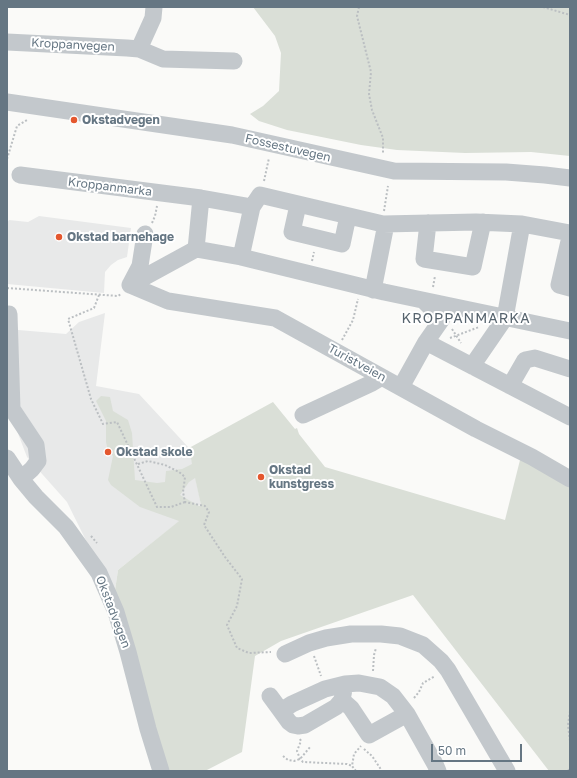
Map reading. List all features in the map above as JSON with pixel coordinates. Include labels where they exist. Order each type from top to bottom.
[{"type":"street","points":[[139,49],[153,18],[154,7]]},
{"type":"street","name":"Kroppanvegen","points":[[7,42],[139,49],[164,59],[234,61]]},
{"type":"street","name":"Fossestuvegen","points":[[7,102],[232,135],[378,169],[394,171],[506,172],[570,178]]},
{"type":"street","name":"Kroppanmarka","points":[[20,176],[200,198],[298,205],[385,224],[483,222],[522,224],[570,233]]},
{"type":"street","points":[[196,249],[200,198]]},
{"type":"street","points":[[241,257],[256,201]]},
{"type":"street","points":[[298,205],[292,232],[342,244],[348,216]]},
{"type":"street","points":[[428,223],[424,259],[473,267],[483,222]]},
{"type":"street","points":[[374,290],[385,224]]},
{"type":"street","points":[[473,364],[505,318],[522,224]]},
{"type":"street","points":[[130,286],[140,266],[145,234]]},
{"type":"street","points":[[570,237],[559,286],[570,288]]},
{"type":"street","points":[[130,286],[196,249],[241,257],[374,290],[428,301],[444,313],[505,318],[570,332]]},
{"type":"street","name":"Turistveien","points":[[130,286],[168,301],[275,318],[476,429],[532,457],[570,480]]},
{"type":"street","points":[[401,387],[429,343],[444,313]]},
{"type":"street","points":[[9,314],[12,409],[36,445],[38,461],[21,479]]},
{"type":"street","points":[[429,343],[473,364],[510,386],[569,413]]},
{"type":"street","points":[[510,386],[525,360],[534,358],[570,369]]},
{"type":"street","points":[[303,414],[382,377]]},
{"type":"street","name":"Okstadvegen","points":[[7,458],[21,479],[36,497],[66,527],[99,573],[116,612],[161,771]]},
{"type":"street","points":[[285,654],[331,634],[381,634],[400,636],[423,646],[441,660],[456,682],[507,771]]},
{"type":"street","points":[[270,696],[289,722],[298,726],[305,725],[336,707],[343,692],[359,683],[380,687],[393,696],[407,714],[436,764],[438,771]]},
{"type":"street","points":[[281,711],[325,688],[343,692]]},
{"type":"street","points":[[343,692],[351,708],[369,735],[407,714]]},
{"type":"path","points":[[359,7],[357,16],[371,72],[369,94],[371,105],[383,138],[384,157]]},
{"type":"path","points":[[543,7],[570,15]]},
{"type":"path","points":[[7,159],[17,126],[29,118]]},
{"type":"path","points":[[256,201],[269,157]]},
{"type":"path","points":[[385,224],[388,186]]},
{"type":"path","points":[[145,234],[149,231],[156,216],[159,192]]},
{"type":"path","points":[[308,274],[317,238]]},
{"type":"path","points":[[428,301],[438,261]]},
{"type":"path","points":[[335,351],[348,330],[358,303],[357,296],[348,290],[345,283]]},
{"type":"path","points":[[7,288],[118,296],[130,286]]},
{"type":"path","points":[[99,295],[94,308],[68,318],[91,398],[103,424],[116,422],[138,464],[157,507],[171,507],[185,502],[205,506],[209,512],[204,524],[225,557],[242,578],[237,606],[227,625],[237,648],[249,653],[275,652],[285,654]]},
{"type":"path","points":[[444,313],[473,364]]},
{"type":"path","points":[[429,343],[456,336],[484,325]]},
{"type":"path","points":[[138,464],[148,461],[166,465],[179,472],[185,478],[183,492],[185,502]]},
{"type":"path","points":[[370,684],[374,655],[381,634]]},
{"type":"path","points":[[309,644],[325,688]]},
{"type":"path","points":[[419,692],[423,683],[437,675]]},
{"type":"path","points":[[570,712],[568,725],[570,741]]},
{"type":"path","points":[[298,726],[297,733],[301,741],[297,751],[303,762],[347,764],[352,766],[356,771]]},
{"type":"path","points":[[283,756],[288,760],[294,761],[300,759],[311,746]]},
{"type":"path","points":[[352,766],[354,754],[361,746],[372,756],[382,771]]},
{"type":"shaded area","points":[[253,7],[570,7],[570,156],[531,152],[465,153],[397,150],[361,145],[287,130],[259,121],[250,114],[263,106],[279,91],[281,53],[275,36]]},
{"type":"shaded area","points":[[39,216],[131,228],[127,257],[118,260],[105,272],[104,293],[7,284],[7,223],[9,220],[28,222]]},
{"type":"shaded area","name":"Okstad skole","points":[[105,313],[96,386],[139,394],[189,448],[201,504],[118,570],[114,597],[67,502],[27,457],[9,410],[7,337],[18,330],[66,334],[79,322]]},
{"type":"shaded area","points":[[101,396],[110,397],[113,411],[128,420],[132,433],[135,480],[157,483],[165,482],[166,471],[182,469],[192,464],[189,448],[273,402],[295,429],[297,428],[299,434],[325,467],[505,520],[523,448],[570,473],[570,771],[549,771],[413,595],[281,641],[255,656],[242,752],[205,771],[163,771],[114,597],[118,570],[179,521],[140,507],[111,485],[108,480],[113,456],[108,451],[106,442],[106,421],[96,401]],"holes":[[[195,478],[201,505],[199,506],[180,495],[189,482]]]},
{"type":"place","name":"Okstadvegen","points":[[74,120]]},
{"type":"place","name":"Okstad barnehage","points":[[59,237]]},
{"type":"place","name":"Okstad skole","points":[[108,452]]},
{"type":"place","name":"Okstad kunstgress","points":[[261,477]]},
{"type":"district","name":"KROPPANMARKA","points":[[466,319]]}]
